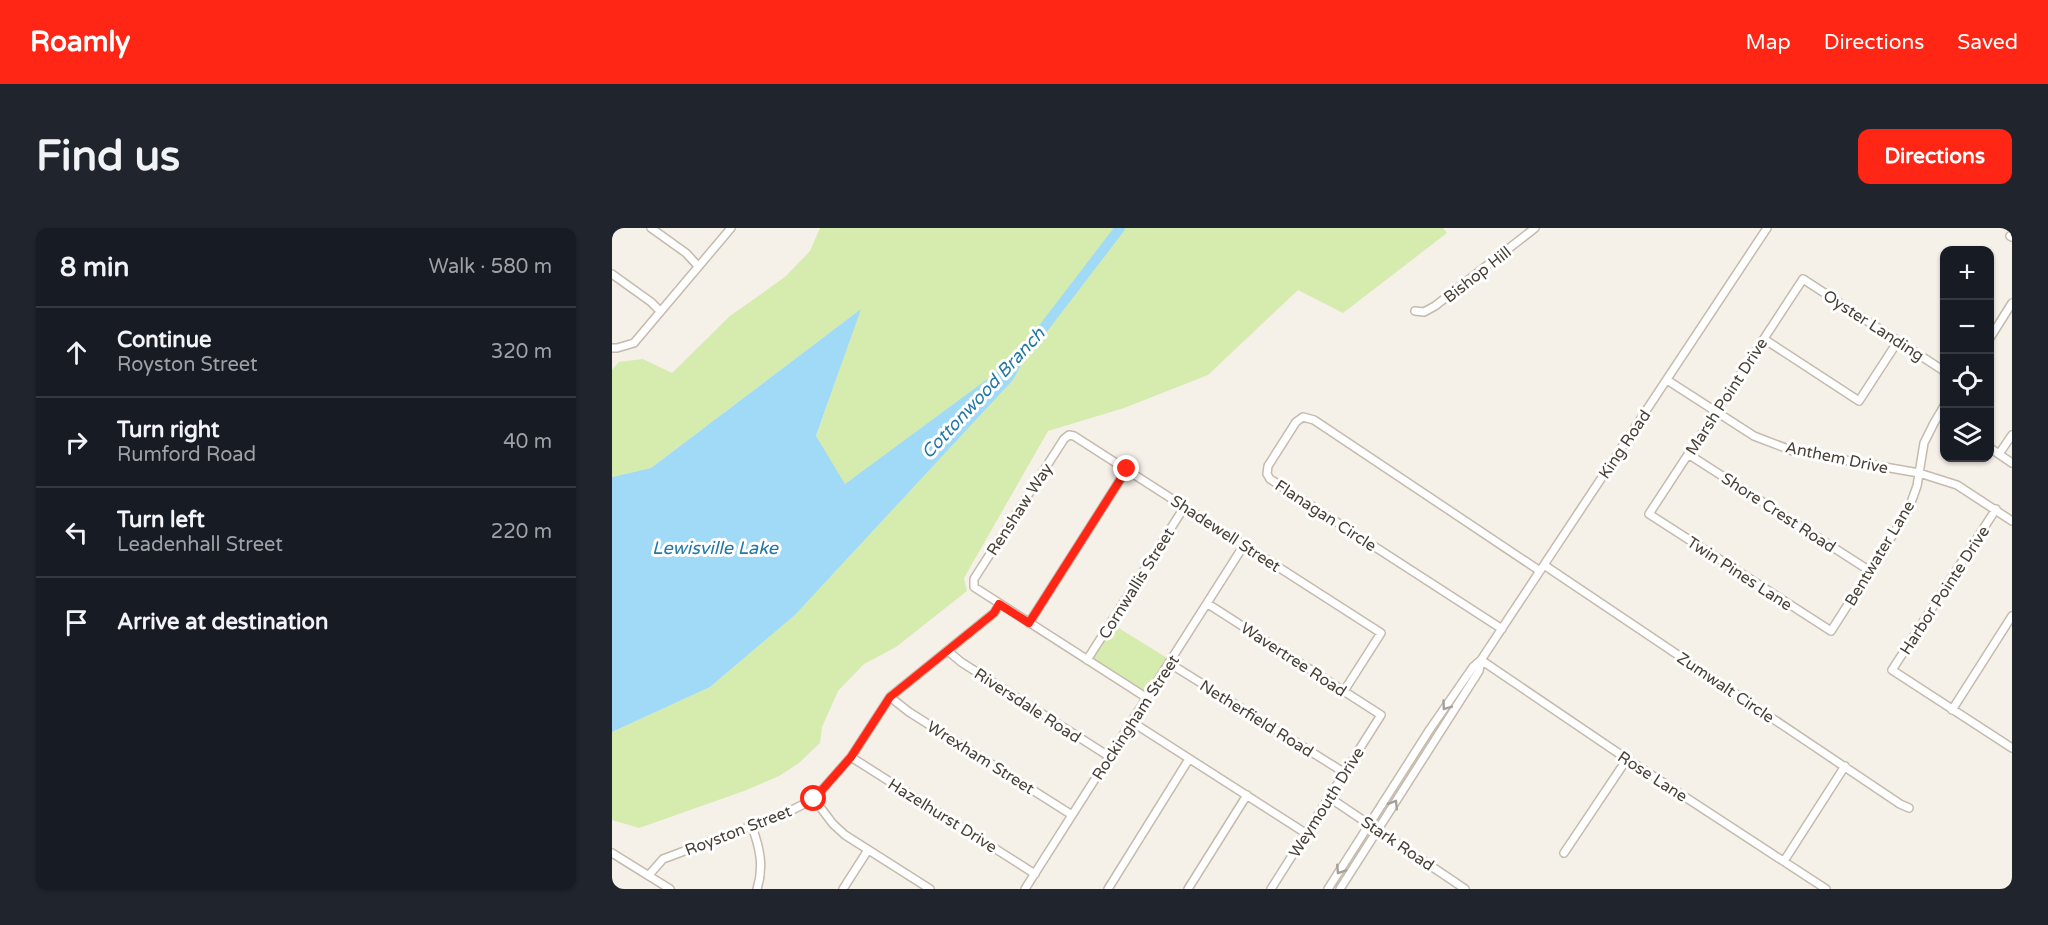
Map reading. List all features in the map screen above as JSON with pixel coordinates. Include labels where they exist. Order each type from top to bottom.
[{"type":"street","points":[[651,228],[686,252],[698,266]]},
{"type":"street","points":[[612,348],[634,343],[731,228]]},
{"type":"street","name":"King Road","points":[[1328,889],[1406,765],[1502,629],[1767,228]]},
{"type":"street","name":"Bishop Hill","points":[[1415,311],[1424,312],[1435,306],[1532,229]]},
{"type":"street","points":[[612,274],[660,311]]},
{"type":"street","name":"Marsh Point Drive","points":[[1649,514],[1803,279]]},
{"type":"street","name":"Oyster Landing","points":[[1803,279],[1940,368]]},
{"type":"street","points":[[1994,330],[2012,303]]},
{"type":"street","points":[[1764,339],[1859,401],[1898,341]]},
{"type":"street","name":"Anthem Drive","points":[[1667,380],[1754,436],[1792,451],[1919,474],[1957,486],[2012,521]]},
{"type":"street","name":"Flanagan Circle","points":[[1502,629],[1270,479],[1267,474],[1268,466],[1296,422],[1303,417],[1314,420],[1542,568]]},
{"type":"street","name":"Bentwater Lane","points":[[1831,631],[1908,511],[1919,474],[1924,444],[1940,420]]},
{"type":"street","name":"Shadewell Street","points":[[1069,435],[1127,469],[1381,633],[1344,691]]},
{"type":"street","name":"Renshaw Way","points":[[999,604],[977,591],[974,579],[1064,439],[1069,435]]},
{"type":"street","points":[[1999,454],[2012,435]]},
{"type":"street","points":[[1994,451],[2012,463]]},
{"type":"street","name":"Shore Crest Road","points":[[1688,454],[1870,571]]},
{"type":"street","points":[[1029,623],[1127,469]]},
{"type":"street","name":"Cornwallis Street","points":[[1087,660],[1185,506]]},
{"type":"street","name":"Harbor Pointe Drive","points":[[1952,710],[1892,670],[1996,509]]},
{"type":"street","name":"Twin Pines Lane","points":[[1649,514],[1831,631]]},
{"type":"street","name":"Rockingham Street","points":[[1025,889],[1244,545]]},
{"type":"street","name":"Zumwalt Circle","points":[[1542,568],[1909,808]]},
{"type":"street","points":[[999,604],[1147,698]]},
{"type":"street","name":"Royston Street","points":[[649,875],[663,860],[752,826],[814,799],[851,757],[890,697],[994,613],[999,604]]},
{"type":"street","name":"Wavertree Road","points":[[1208,604],[1381,715]]},
{"type":"street","points":[[2012,616],[1952,710],[2012,748]]},
{"type":"street","name":"Riversdale Road","points":[[948,651],[961,662],[1110,757]]},
{"type":"street","name":"King Road","points":[[1340,889],[1479,671],[1481,660]]},
{"type":"street","name":"Rose Lane","points":[[1481,660],[1826,889]]},
{"type":"street","name":"Netherfield Road","points":[[1169,663],[1345,773]]},
{"type":"street","name":"Wrexham Street","points":[[890,697],[1072,815]]},
{"type":"street","name":"Weymouth Drive","points":[[1271,889],[1381,715]]},
{"type":"street","points":[[1132,722],[1306,834]]},
{"type":"street","name":"Hazelhurst Drive","points":[[851,757],[1035,874]]},
{"type":"street","points":[[1107,889],[1189,759]]},
{"type":"street","points":[[1564,853],[1627,759]]},
{"type":"street","points":[[1406,765],[1415,771]]},
{"type":"street","points":[[1784,861],[1845,766]]},
{"type":"street","points":[[1188,889],[1247,795]]},
{"type":"street","name":"Stark Road","points":[[1330,798],[1465,889]]},
{"type":"street","points":[[814,799],[840,832],[930,889]]},
{"type":"street","points":[[752,826],[761,852],[760,881],[757,889]]},
{"type":"street","points":[[843,889],[868,850]]},
{"type":"street","points":[[612,853],[670,889]]},
{"type":"green space","points":[[820,228],[1443,228],[1447,233],[1343,313],[1298,290],[1208,375],[1124,408],[1048,431],[964,578],[967,591],[896,647],[864,664],[838,691],[822,727],[820,743],[799,763],[779,776],[744,791],[639,828],[612,820],[612,732],[710,687],[795,615],[1013,380],[1030,348],[844,485],[816,437],[860,310],[651,468],[612,477],[612,370],[619,362],[643,359],[672,373],[730,316],[785,277],[810,251]]},
{"type":"green space","points":[[1114,625],[1167,658],[1147,690],[1144,691],[1093,658]]},
{"type":"water","name":"Lewisville Lake","points":[[861,309],[816,436],[845,484],[1031,347],[1013,380],[795,615],[710,687],[612,732],[612,477],[651,468]]},
{"type":"waterway","name":"Cottonwood Branch","points":[[1022,356],[1120,228]]},
{"type":"route","points":[[814,799],[851,757],[890,697],[994,613],[999,604],[1029,623],[1127,469]]}]
